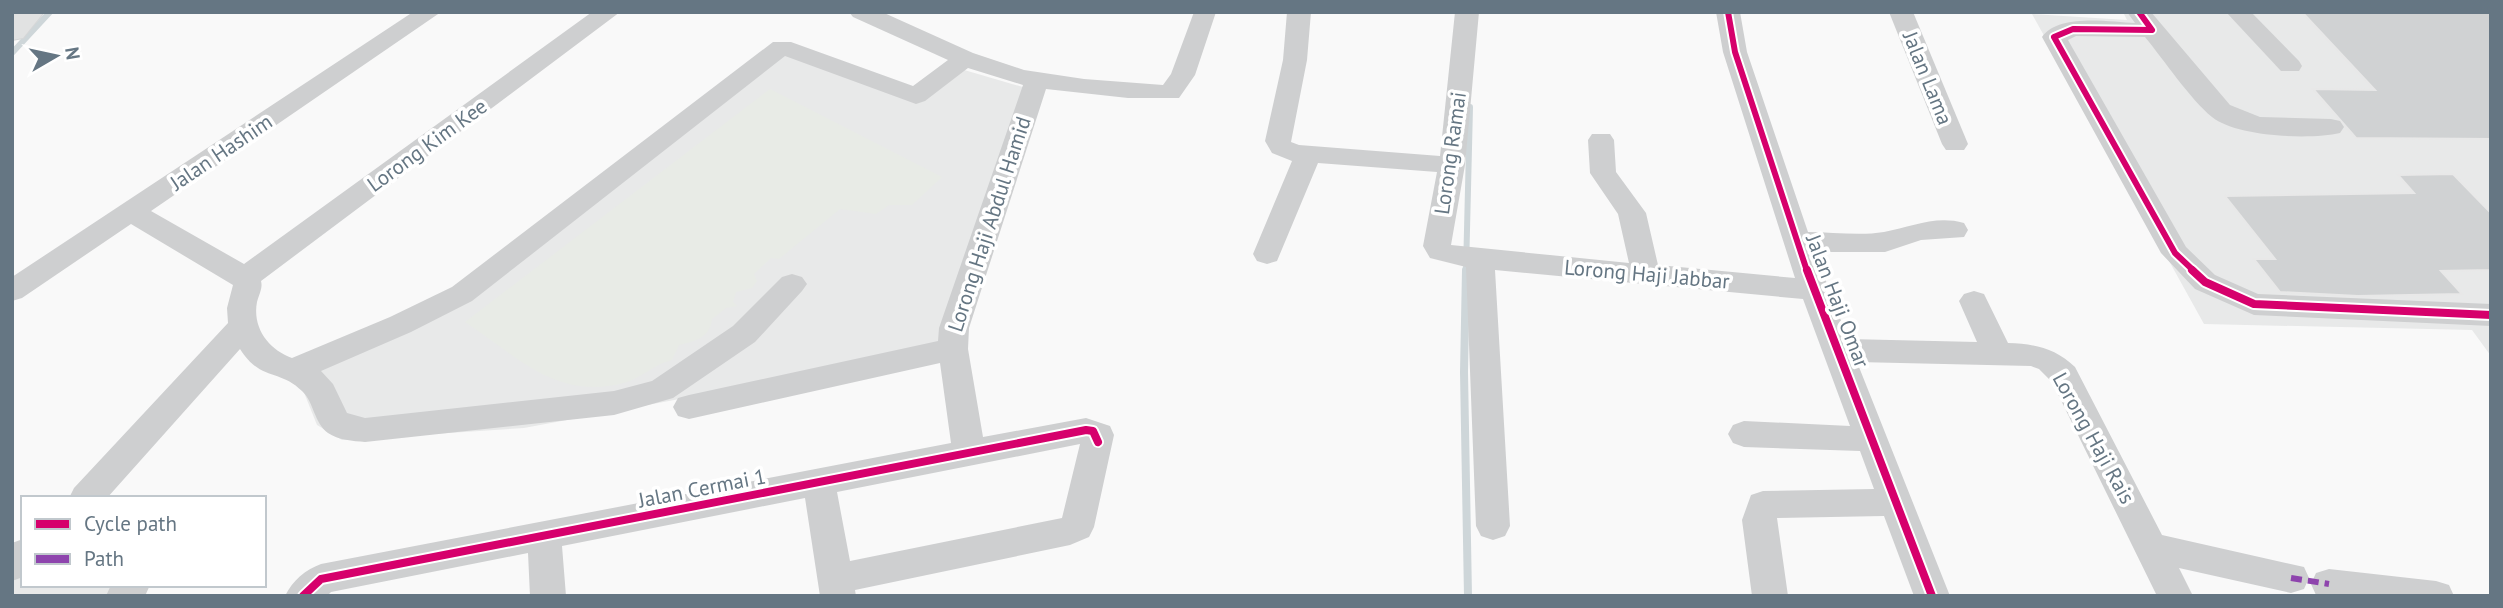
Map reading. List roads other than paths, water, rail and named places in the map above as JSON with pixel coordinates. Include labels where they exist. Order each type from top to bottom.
[{"type":"street","name":"Jalan Hashim","points":[[12,291],[429,12]]},
{"type":"street","name":"Lorong Kim Kee","points":[[246,278],[608,12]]},
{"type":"street","points":[[861,12],[917,35],[964,59],[1003,72],[1037,79],[1172,92],[1183,75],[1205,13]]},
{"type":"street","points":[[1299,12],[1295,60],[1278,141],[1288,151],[1308,155],[1452,164]]},
{"type":"street","name":"Lorong Ramai","points":[[1467,12],[1452,164],[1437,246],[1445,254],[1467,257]]},
{"type":"street","name":"Jalan Haji Omar","points":[[1728,12],[1735,52],[1797,242],[1932,596]]},
{"type":"street","name":"Jalan Lama","points":[[1901,12],[1955,144]]},
{"type":"street","points":[[2238,12],[2290,66]]},
{"type":"street","points":[[2332,127],[2234,120],[2221,111],[2146,21],[2073,29],[2054,37],[2175,253],[2188,268],[2224,293],[2265,306],[2487,320]]},
{"type":"street","points":[[295,370],[364,338],[424,316],[462,294],[782,47],[916,96],[964,59]]},
{"type":"street","name":"Lorong Haji Abdul Hamid","points":[[969,454],[953,349],[957,315],[1037,79]]},
{"type":"street","points":[[1601,140],[1603,173],[1632,213],[1646,274]]},
{"type":"street","points":[[1268,254],[1308,155]]},
{"type":"street","points":[[131,212],[246,278],[248,285],[240,303],[242,327],[264,360],[295,370],[316,385],[334,421],[347,429],[614,403],[662,390],[682,379],[744,334],[792,284]]},
{"type":"street","points":[[1797,242],[1885,242],[1919,231],[1954,230]]},
{"type":"street","points":[[1467,257],[1493,526]]},
{"type":"street","name":"Lorong Haji Jabbar","points":[[1467,257],[1814,290]]},
{"type":"street","points":[[1974,301],[1998,354]]},
{"type":"street","points":[[88,496],[242,327]]},
{"type":"street","points":[[689,407],[953,349]]},
{"type":"street","name":"Lorong Haji Rais","points":[[1838,350],[2032,355],[2050,361],[2064,375],[2175,596]]},
{"type":"street","name":"Jalan Cermai 1","points":[[305,592],[321,579],[1086,430],[1093,431],[1098,442],[1077,527],[1070,531],[837,587]]},
{"type":"street","points":[[1744,434],[1872,439]]},
{"type":"street","points":[[819,483],[837,587]]},
{"type":"street","points":[[1770,596],[1759,520],[1763,505],[1896,502]]},
{"type":"street","points":[[544,536],[548,596]]},
{"type":"street","points":[[2153,548],[2291,578]]},
{"type":"street","points":[[2329,584],[2436,596]]},
{"type":"waterway","points":[[12,53],[50,12]]},
{"type":"waterway","points":[[1466,271],[1470,107]]},
{"type":"waterway","points":[[1466,270],[1464,372],[1468,596]]}]
